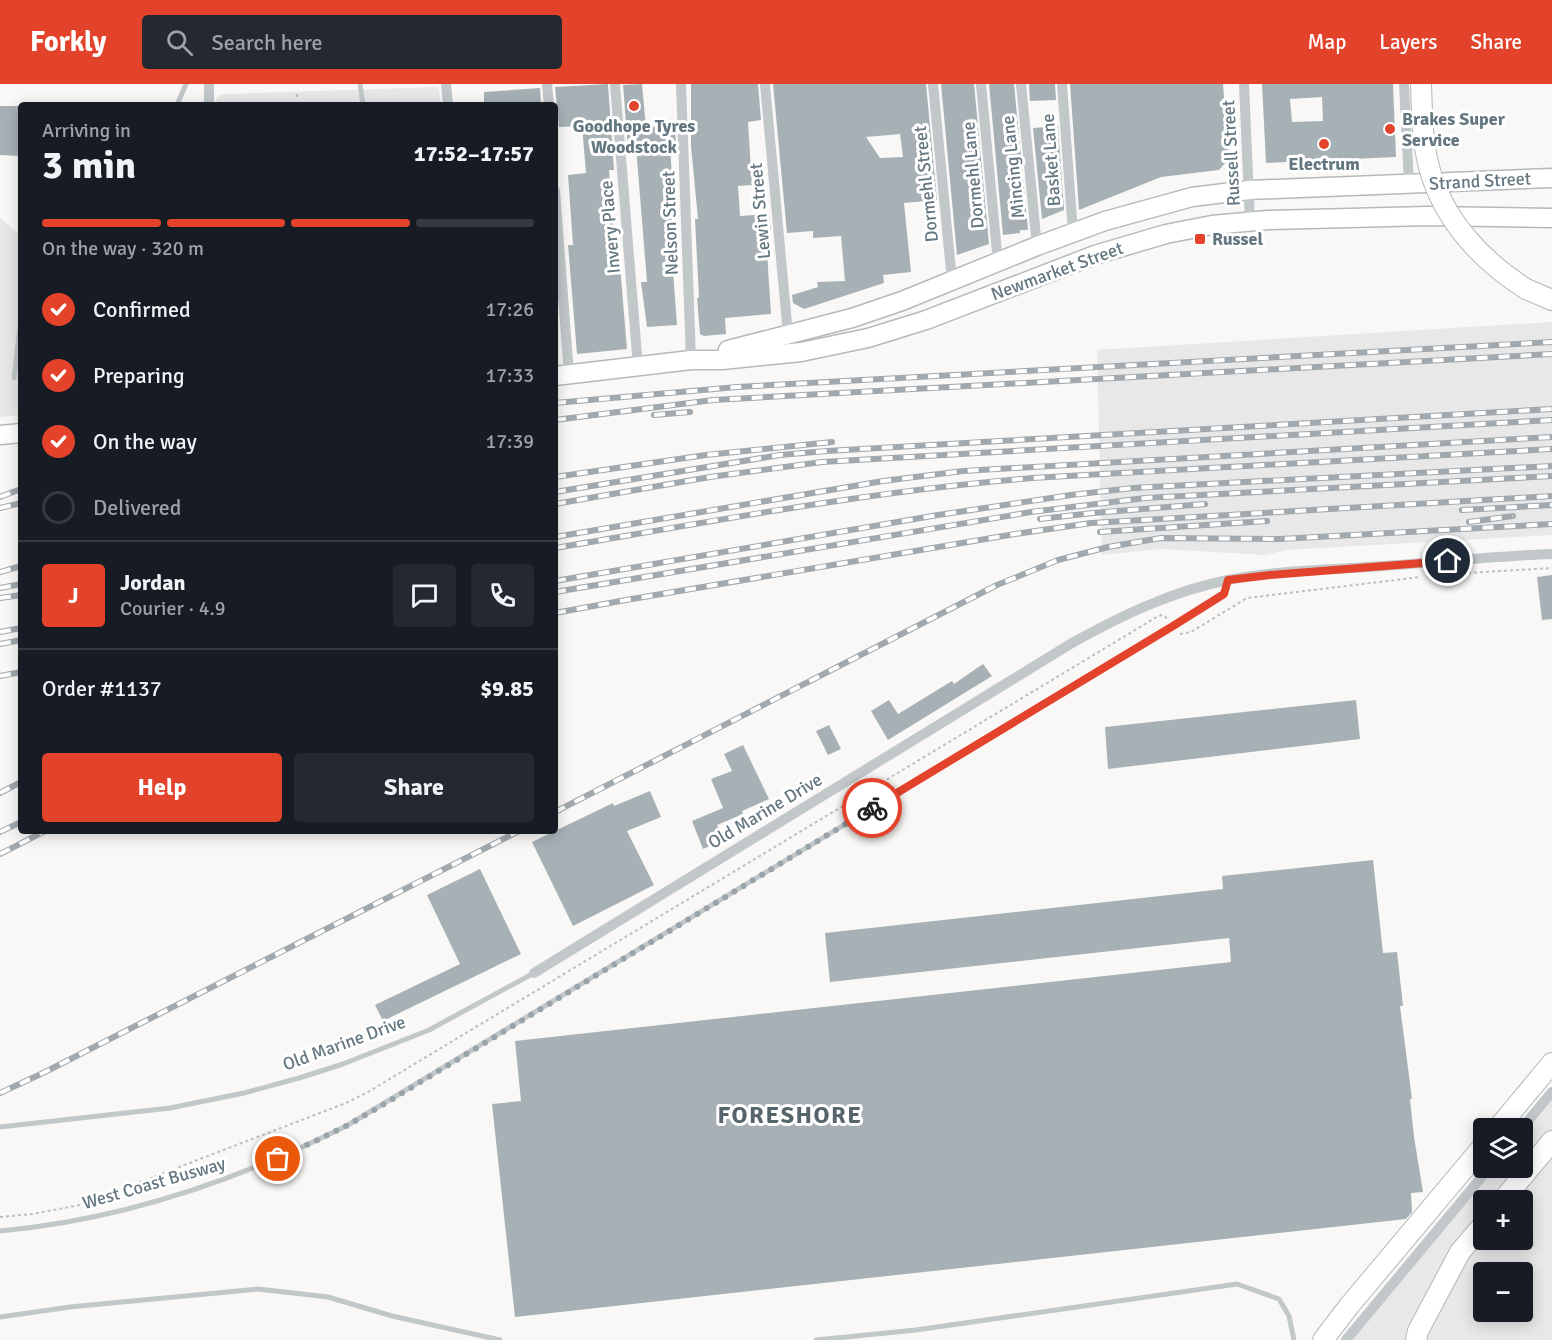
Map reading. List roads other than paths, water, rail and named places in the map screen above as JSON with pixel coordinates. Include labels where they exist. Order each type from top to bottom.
[{"type":"highway","points":[[1421,84],[1424,142],[1429,169],[1447,209],[1458,227],[1501,273],[1526,289],[1552,300]]},
{"type":"highway","points":[[1506,1118],[1552,1063]]},
{"type":"highway","points":[[1511,1190],[1552,1141]]},
{"type":"highway","points":[[1323,1340],[1473,1158]]},
{"type":"highway","points":[[1416,1340],[1418,1331],[1460,1252],[1473,1237]]},
{"type":"main road","name":"Strand Street","points":[[1409,184],[1552,178]]},
{"type":"main road","name":"Newmarket Street","points":[[562,375],[692,360],[852,318],[1105,221],[1192,197],[1249,190],[1409,184]]},
{"type":"main road","name":"Newmarket Street","points":[[692,360],[722,360],[801,352],[868,338],[926,320],[1095,255],[1166,234],[1212,225],[1250,221],[1428,216]]},
{"type":"main road","name":"Strand Street","points":[[1428,216],[1552,218]]},
{"type":"main road","points":[[0,435],[18,433]]},
{"type":"street","points":[[209,84],[209,102]]},
{"type":"street","points":[[446,84],[448,102]]},
{"type":"street","points":[[547,84],[549,102]]},
{"type":"street","name":"Invery Place","points":[[615,84],[638,367]]},
{"type":"street","name":"Nelson Street","points":[[681,84],[692,360]]},
{"type":"street","name":"Lewin Street","points":[[765,84],[788,335]]},
{"type":"street","name":"Dormehl Street","points":[[933,84],[952,281]]},
{"type":"street","name":"Dormehl Lane","points":[[981,84],[998,263]]},
{"type":"street","name":"Mincing Lane","points":[[1021,84],[1037,246]]},
{"type":"street","name":"Basket Lane","points":[[1062,84],[1073,233]]},
{"type":"street","name":"Russell Street","points":[[1244,84],[1250,221]]},
{"type":"street","points":[[1404,84],[1409,184]]},
{"type":"street","points":[[558,270],[562,375]]},
{"type":"street","name":"Old Marine Drive","points":[[534,973],[1072,643],[1145,605],[1228,580],[1511,555],[1552,554]]},
{"type":"street","points":[[1530,1118],[1552,1092]]},
{"type":"street","points":[[1346,1340],[1481,1178]]},
{"type":"lane","points":[[178,102],[186,84]]},
{"type":"lane","points":[[360,84],[363,102]]},
{"type":"lane","points":[[14,378],[18,344]]},
{"type":"lane","name":"West Coast Busway","points":[[0,1231],[46,1227],[177,1196],[278,1159],[348,1125],[1173,626],[1224,594],[1228,580]]},
{"type":"lane","name":"Old Marine Drive","points":[[0,1126],[170,1108],[244,1094],[343,1064],[429,1030],[534,973]]},
{"type":"lane","points":[[816,1340],[916,1330],[1237,1284],[1279,1299],[1289,1316],[1294,1340]]},
{"type":"lane","points":[[0,1317],[70,1307],[258,1289],[328,1297],[392,1316],[500,1340]]},
{"type":"railway","points":[[558,403],[737,387],[1552,342]]},
{"type":"railway","points":[[558,420],[713,400],[1552,354]]},
{"type":"railway","points":[[558,492],[780,455],[827,451],[1552,409]]},
{"type":"railway","points":[[654,415],[690,412]]},
{"type":"railway","points":[[558,503],[710,477],[822,462],[1552,420]]},
{"type":"railway","points":[[558,536],[883,481],[963,471],[1552,437]]},
{"type":"railway","points":[[558,477],[706,455],[832,442]]},
{"type":"railway","points":[[558,547],[852,499],[1032,478],[1552,449]]},
{"type":"railway","points":[[558,580],[938,515],[1071,495],[1133,488],[1552,466]]},
{"type":"railway","points":[[558,591],[1031,512],[1145,498],[1552,476]]},
{"type":"railway","points":[[0,497],[18,490]]},
{"type":"railway","points":[[558,612],[1091,523],[1552,496]]},
{"type":"railway","points":[[0,508],[18,504]]},
{"type":"railway","points":[[1040,519],[1205,504]]},
{"type":"railway","points":[[1462,510],[1552,505]]},
{"type":"railway","points":[[1469,522],[1513,516]]},
{"type":"railway","points":[[1100,532],[1267,521]]},
{"type":"railway","points":[[558,810],[997,585],[1058,560],[1108,547],[1161,538],[1280,539],[1552,524]]},
{"type":"railway","points":[[0,572],[18,567]]},
{"type":"railway","points":[[0,588],[18,585]]},
{"type":"railway","points":[[0,598],[18,595]]},
{"type":"railway","points":[[0,632],[18,629]]},
{"type":"railway","points":[[0,644],[18,641]]},
{"type":"railway","points":[[0,676],[18,673]]},
{"type":"railway","points":[[0,793],[18,784]]},
{"type":"railway","points":[[0,832],[18,823]]},
{"type":"railway","points":[[0,854],[39,834]]},
{"type":"railway","points":[[0,1093],[513,834]]},
{"type":"place","name":"Goodhope Tyres Woodstock","points":[[634,106]]},
{"type":"place","name":"Brakes Super Service","points":[[1390,129]]},
{"type":"place","name":"Electrum","points":[[1324,144]]},
{"type":"place","name":"Russel","points":[[1200,239]]},
{"type":"district","name":"FORESHORE","points":[[790,1115]]}]
